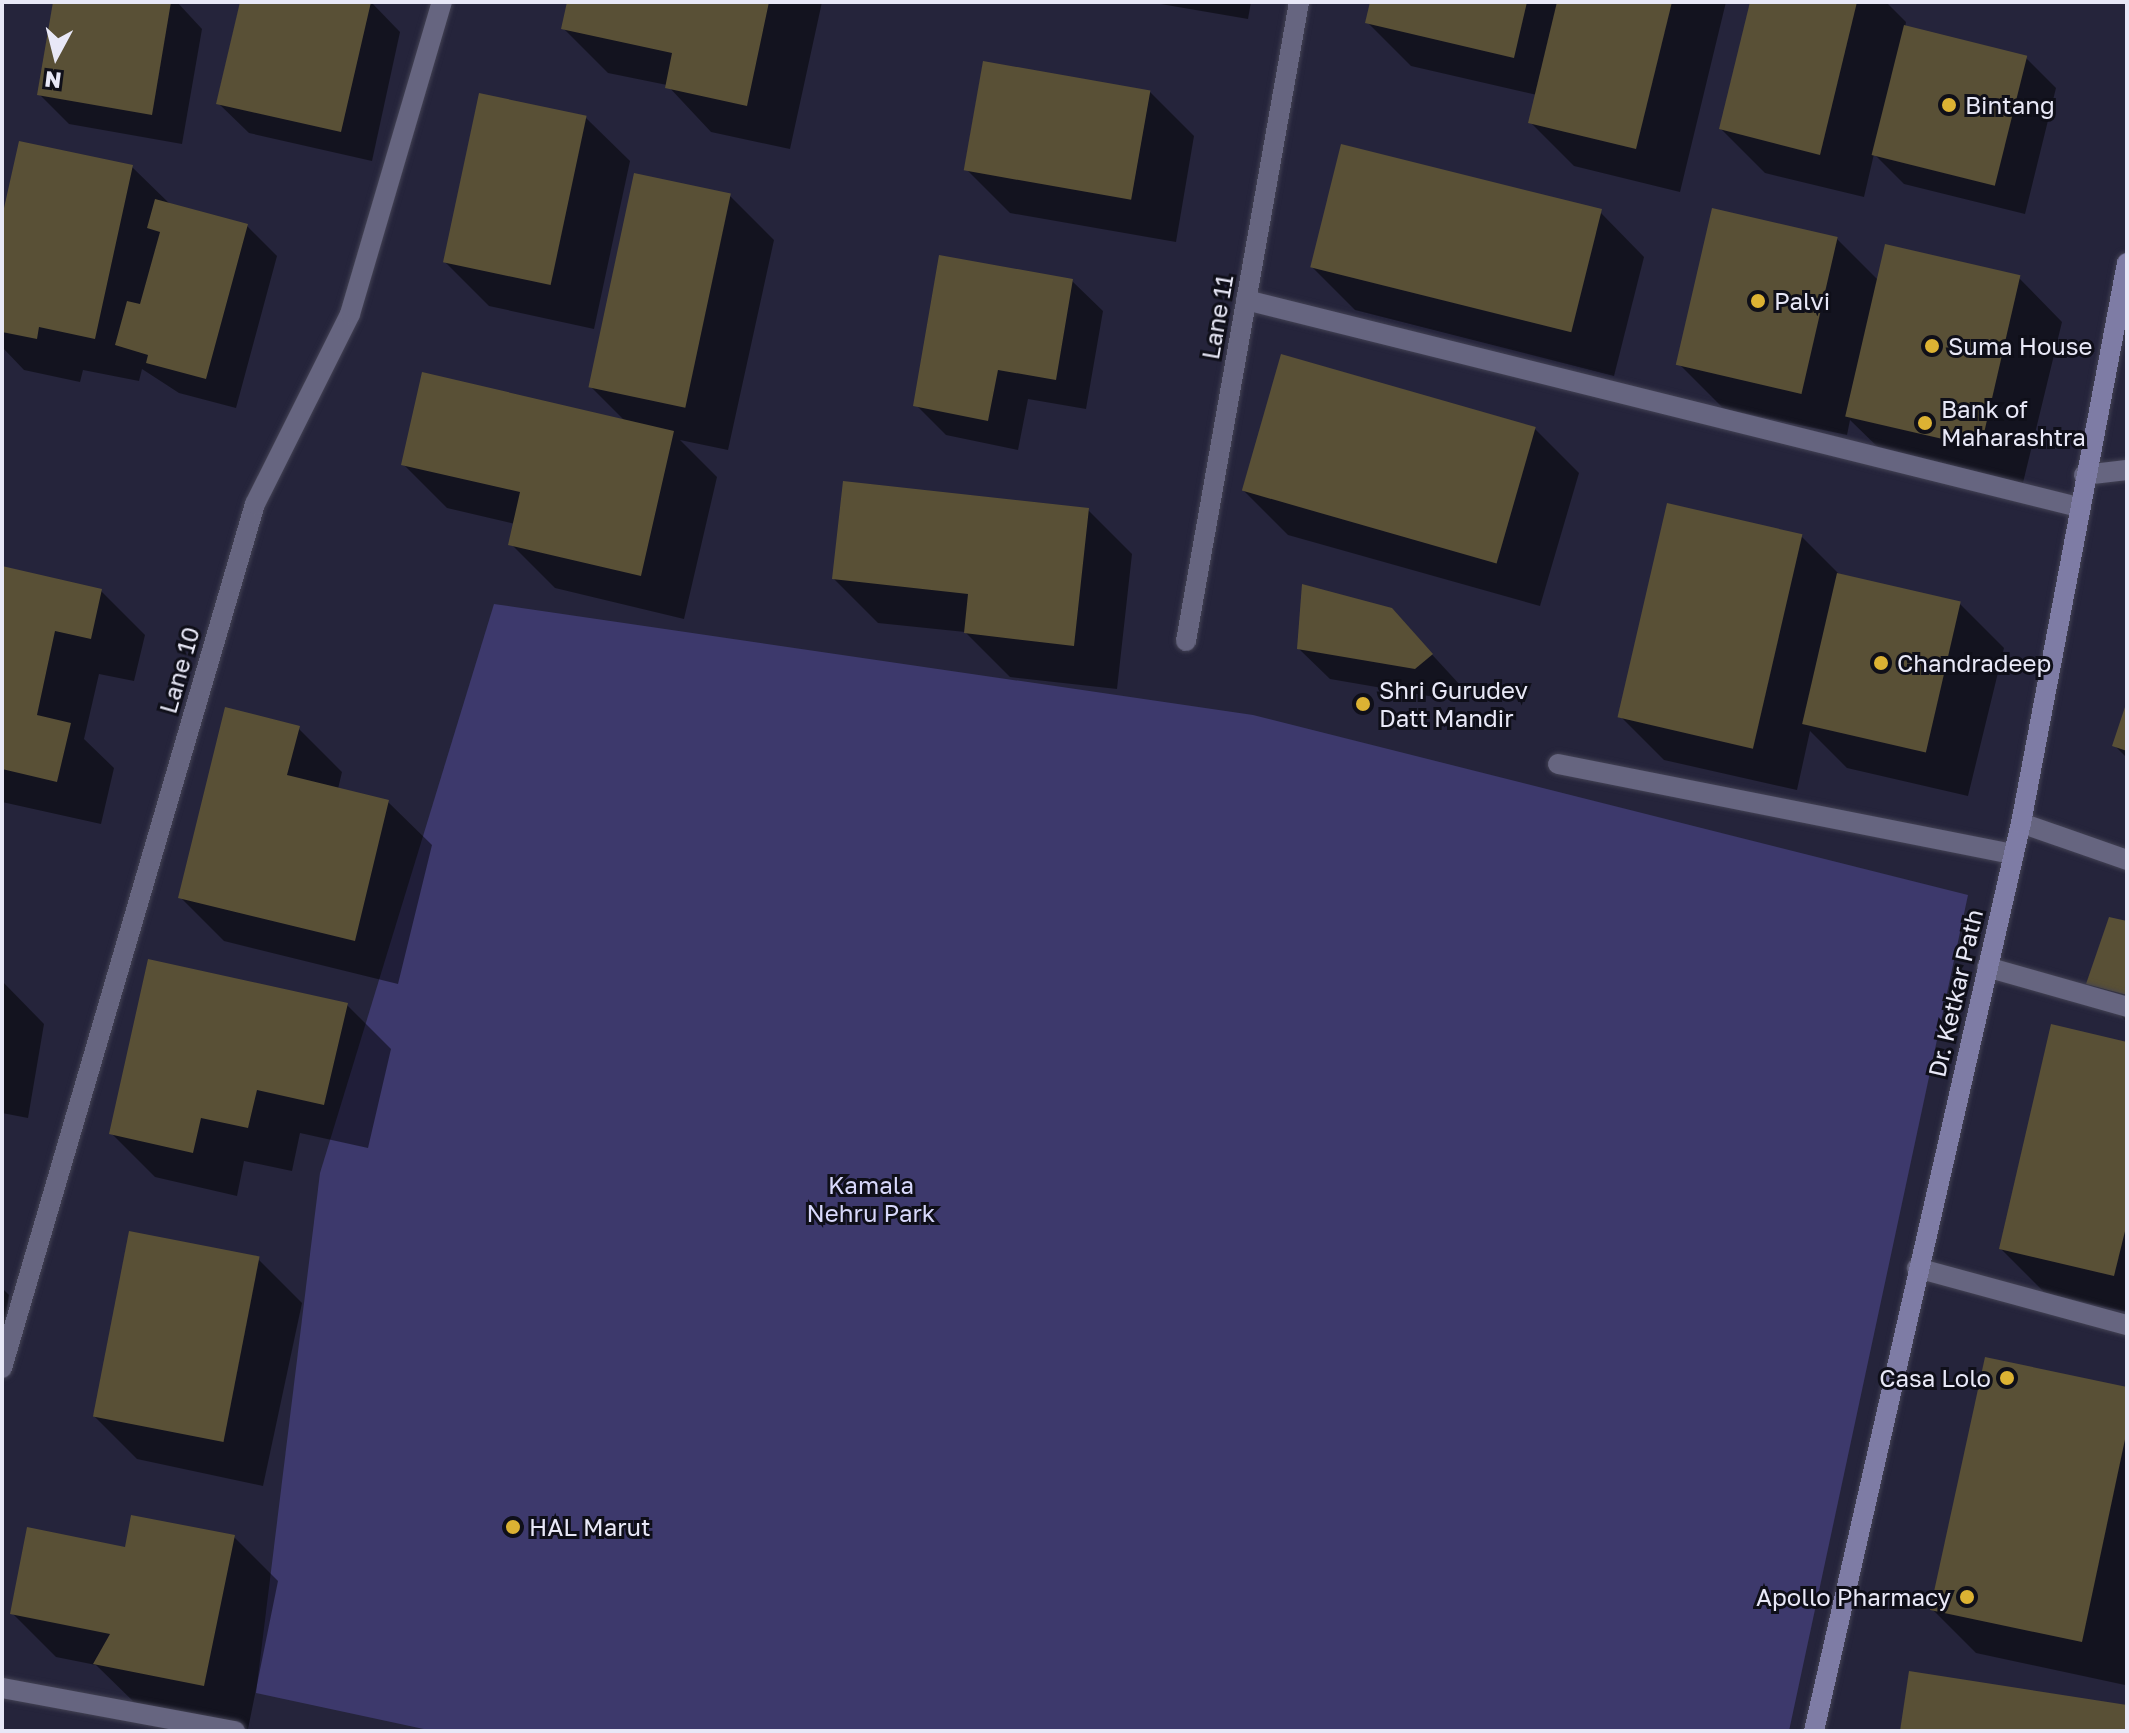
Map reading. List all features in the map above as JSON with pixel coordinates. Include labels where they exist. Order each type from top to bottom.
[{"type":"street","name":"Lane 10","points":[[2,1368],[255,504],[350,314],[442,2]]},
{"type":"street","name":"Lane 11","points":[[1186,641],[1299,2]]},
{"type":"street","name":"Dr. Ketkar Path","points":[[1814,1731],[1917,1268],[2021,823],[2084,475],[2127,263]]},
{"type":"street","points":[[1246,300],[2078,507]]},
{"type":"street","points":[[2084,475],[2127,470]]},
{"type":"street","points":[[1558,764],[2014,854]]},
{"type":"street","points":[[2021,823],[2127,860]]},
{"type":"street","points":[[1987,967],[2127,1007]]},
{"type":"street","points":[[1917,1268],[2127,1325]]},
{"type":"street","points":[[2,1688],[235,1731]]},
{"type":"green space","name":"Kamala Nehru Park","points":[[494,604],[1253,715],[1968,895],[1789,1731],[433,1731],[256,1693],[320,1173]]},
{"type":"building","points":[[53,2],[171,2],[152,115],[37,95]]},
{"type":"building","points":[[240,2],[371,2],[341,132],[216,104]]},
{"type":"building","points":[[567,2],[769,2],[747,106],[665,88],[672,53],[561,29]]},
{"type":"building","points":[[1370,2],[1527,2],[1514,58],[1365,23]]},
{"type":"building","points":[[1557,2],[1672,2],[1636,149],[1528,123]]},
{"type":"building","points":[[1750,2],[1857,2],[1820,155],[1719,129]]},
{"type":"building","name":"Bintang","points":[[1904,25],[2027,56],[1995,186],[1872,155]]},
{"type":"building","points":[[983,61],[1150,91],[1131,200],[964,170]]},
{"type":"building","points":[[479,93],[587,116],[551,285],[443,262]]},
{"type":"building","points":[[19,141],[133,165],[95,339],[39,327],[37,339],[2,332],[2,217]]},
{"type":"building","points":[[1341,144],[1602,209],[1571,332],[1310,267]]},
{"type":"building","points":[[634,173],[731,194],[685,408],[588,387]]},
{"type":"building","points":[[155,199],[248,224],[206,379],[146,363],[148,355],[115,345],[127,301],[140,304],[160,232],[147,228]]},
{"type":"building","name":"Palvi","points":[[1712,208],[1838,237],[1801,394],[1676,365]]},
{"type":"building","name":"Suma House","points":[[1885,244],[2020,275],[1981,448],[1845,416]]},
{"type":"building","points":[[939,255],[1073,279],[1056,380],[998,370],[988,421],[913,406]]},
{"type":"building","points":[[1281,354],[1536,427],[1497,564],[1242,490]]},
{"type":"building","points":[[422,372],[674,431],[641,576],[508,545],[520,492],[401,465]]},
{"type":"building","points":[[843,481],[1089,508],[1074,646],[964,633],[968,594],[832,579]]},
{"type":"building","points":[[1667,503],[1802,534],[1753,749],[1618,717]]},
{"type":"building","points":[[2,566],[102,589],[91,639],[55,631],[37,715],[71,723],[57,782],[2,769]]},
{"type":"building","name":"Chandradeep","points":[[1837,573],[1961,602],[1926,753],[1802,724]]},
{"type":"building","points":[[1302,584],[1392,608],[1433,654],[1415,669],[1297,649]]},
{"type":"building","points":[[2127,704],[2127,751],[2112,746]]},
{"type":"building","points":[[225,707],[300,726],[287,775],[389,800],[355,941],[178,898]]},
{"type":"building","points":[[2109,917],[2127,921],[2127,995],[2086,984]]},
{"type":"building","points":[[148,959],[348,1003],[324,1105],[257,1090],[248,1128],[201,1118],[193,1153],[109,1134]]},
{"type":"building","points":[[2051,1024],[2127,1042],[2127,1223],[2114,1276],[1999,1249]]},
{"type":"building","points":[[129,1231],[260,1256],[223,1442],[93,1417]]},
{"type":"building","points":[[1985,1357],[2127,1387],[2127,1430],[2082,1642],[1930,1610]]},
{"type":"building","points":[[131,1515],[235,1535],[204,1686],[93,1664],[110,1634],[10,1614],[27,1527],[125,1547]]},
{"type":"building","points":[[1909,1671],[2127,1705],[2127,1731],[1900,1731]]},
{"type":"place","name":"Bintang","points":[[1949,105]]},
{"type":"place","name":"Palvi","points":[[1758,301]]},
{"type":"place","name":"Suma House","points":[[1932,346]]},
{"type":"place","name":"Bank of Maharashtra","points":[[1925,423]]},
{"type":"place","name":"Chandradeep","points":[[1881,663]]},
{"type":"place","name":"Shri Gurudev Datt Mandir","points":[[1363,704]]},
{"type":"place","name":"Casa Lolo","points":[[2007,1378]]},
{"type":"place","name":"HAL Marut","points":[[513,1527]]},
{"type":"place","name":"Apollo Pharmacy","points":[[1967,1597]]}]
